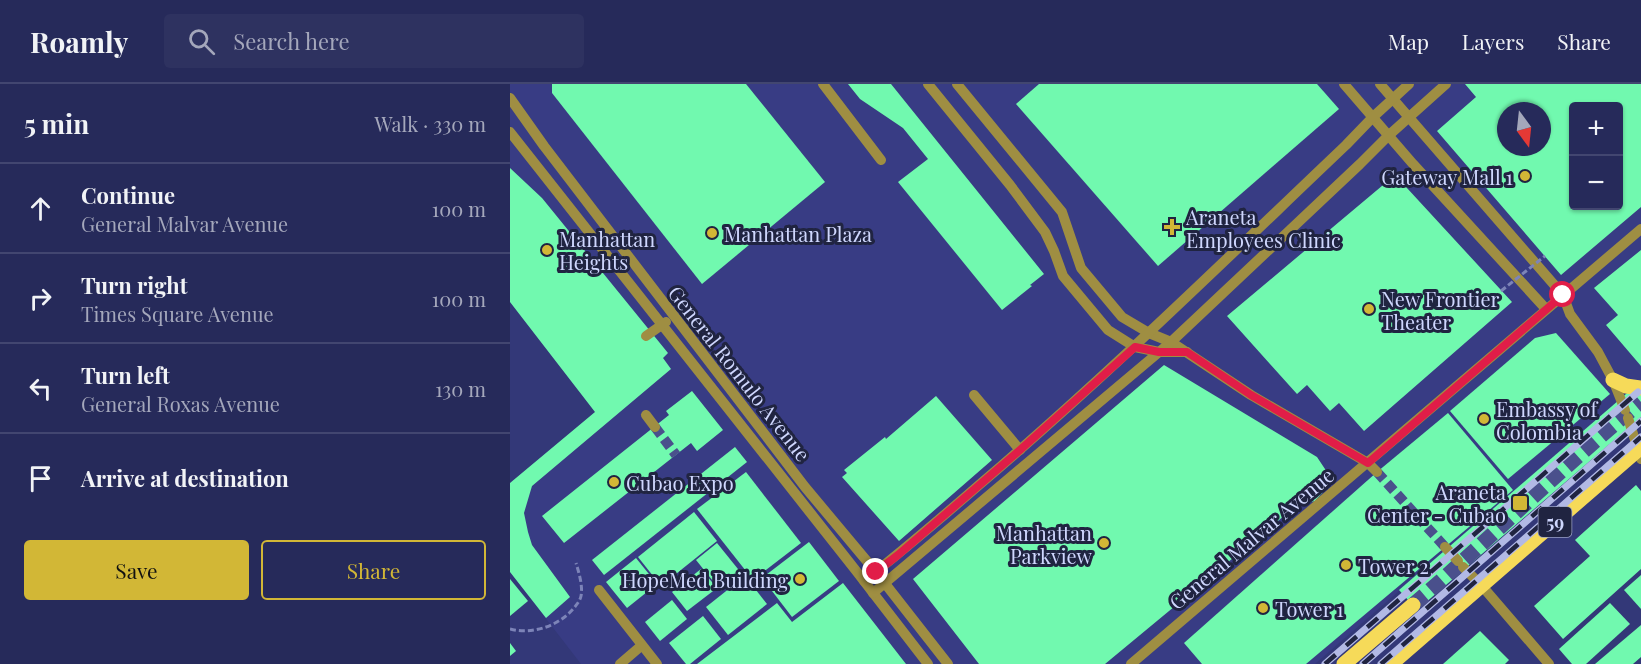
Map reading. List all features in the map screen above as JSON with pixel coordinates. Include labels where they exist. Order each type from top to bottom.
[{"type":"main road","points":[[1613,380],[1626,386],[1641,388]]},
{"type":"main road","name":"59","points":[[1391,664],[1640,452]]},
{"type":"main road","points":[[1344,664],[1413,605]]},
{"type":"street","points":[[823,84],[881,159]]},
{"type":"street","points":[[928,84],[1045,232],[1063,276],[1108,330],[1135,347],[1159,352],[1187,352]]},
{"type":"street","points":[[957,84],[1062,212],[1082,267],[1122,317],[1149,333],[1171,342],[1251,395],[1368,463],[1377,472]]},
{"type":"street","points":[[1344,84],[1388,136],[1546,309]]},
{"type":"street","points":[[1380,84],[1563,295],[1570,314],[1598,351],[1613,380],[1640,452]]},
{"type":"street","points":[[864,581],[898,555],[1020,450],[1135,347],[1372,117],[1409,84]]},
{"type":"street","points":[[873,593],[1171,342],[1446,84]]},
{"type":"street","name":"General Romulo Avenue","points":[[510,98],[544,146],[806,487],[948,664]]},
{"type":"street","name":"General Romulo Avenue","points":[[510,132],[928,664]]},
{"type":"street","name":"General Malvar Avenue","points":[[1131,664],[1641,229]]},
{"type":"street","points":[[646,336],[674,316]]},
{"type":"street","points":[[974,395],[1020,450]]},
{"type":"street","points":[[646,415],[654,427]]},
{"type":"street","points":[[795,494],[806,487]]},
{"type":"street","points":[[1445,547],[1482,586],[1547,663]]},
{"type":"street","points":[[599,590],[657,664]]},
{"type":"street","points":[[620,664],[641,646]]},
{"type":"path","points":[[1502,291],[1545,256]]},
{"type":"path","points":[[510,629],[518,631],[541,628],[556,623],[571,612],[582,595],[576,563]]},
{"type":"shaded area","points":[[510,84],[1641,84],[1641,381],[1315,664],[581,664],[510,572],[510,483],[595,412],[510,302]]},
{"type":"building","name":"Manhattan Plaza","points":[[552,84],[746,84],[825,182],[702,284],[552,93]]},
{"type":"building","points":[[848,84],[891,84],[1044,274],[1002,310],[898,182],[928,159],[903,128],[860,99]]},
{"type":"building","points":[[1039,84],[1317,84],[1339,109],[1158,266],[1016,104]]},
{"type":"building","name":"Gateway Mall 1","points":[[1465,84],[1641,84],[1641,207],[1561,275],[1437,131],[1476,97]]},
{"type":"building","name":"Manhattan Heights","points":[[510,168],[542,198],[668,353],[663,358],[671,369],[532,486],[524,513],[532,545],[570,597],[546,618],[510,572],[510,483],[595,412],[510,302]]},
{"type":"building","name":"New Frontier Theater","points":[[1395,175],[1512,302],[1364,431],[1339,403],[1330,411],[1307,385],[1297,394],[1227,316]]},
{"type":"building","points":[[1641,250],[1641,366],[1606,325],[1618,315],[1594,288]]},
{"type":"building","points":[[1556,333],[1610,394],[1508,479],[1450,411],[1535,338]]},
{"type":"building","name":"Manhattan Parkview","points":[[1164,365],[1317,457],[1327,472],[1324,491],[1315,501],[1296,506],[1105,664],[979,664],[913,579]]},
{"type":"building","name":"Araneta Center - Cubao","points":[[1641,381],[1641,417],[1417,610],[1399,590]]},
{"type":"building","name":"Cubao Expo","points":[[692,391],[723,430],[697,451],[691,443],[564,543],[542,516],[669,415],[666,411]]},
{"type":"building","points":[[936,396],[992,460],[899,541],[842,477],[847,473],[844,470],[885,437],[886,439]]},
{"type":"building","points":[[1448,413],[1513,490],[1306,664],[1202,664],[1184,643],[1377,472]]},
{"type":"building","points":[[735,447],[747,462],[604,575],[592,560]]},
{"type":"building","points":[[746,472],[801,543],[753,580],[697,509]]},
{"type":"building","points":[[1636,485],[1641,491],[1641,569],[1563,639],[1534,606],[1590,556],[1575,540]]},
{"type":"building","points":[[694,512],[717,541],[661,586],[638,557]]},
{"type":"building","name":"HopeMed Building","points":[[809,542],[839,581],[792,617],[762,578]]},
{"type":"building","points":[[717,543],[742,574],[721,591],[696,560]]},
{"type":"building","points":[[636,558],[657,584],[627,608],[606,582]]},
{"type":"building","points":[[701,569],[717,588],[687,611],[672,592]]},
{"type":"building","points":[[1641,575],[1641,609],[1624,590]]},
{"type":"building","points":[[745,576],[767,604],[728,635],[706,607]]},
{"type":"building","points":[[510,579],[528,601],[510,616]]},
{"type":"building","points":[[843,583],[906,664],[697,664],[777,603],[792,622]]},
{"type":"building","points":[[672,600],[687,619],[660,641],[645,622]]},
{"type":"building","points":[[1610,603],[1630,624],[1586,664],[1572,664],[1559,649]]},
{"type":"building","points":[[703,616],[721,639],[690,664],[686,664],[669,643]]},
{"type":"building","points":[[1641,625],[1641,657],[1633,664],[1595,664]]},
{"type":"building","points":[[1480,631],[1509,660],[1505,664],[1443,664]]},
{"type":"building","points":[[510,643],[516,651],[510,656]]},
{"type":"tunnel","points":[[1413,605],[1641,402]]},
{"type":"tunnel","points":[[655,427],[676,455]]},
{"type":"tunnel","points":[[1377,472],[1445,547]]},
{"type":"railway","points":[[1325,664],[1638,392]]},
{"type":"railway","points":[[1363,664],[1641,421]]},
{"type":"railway","points":[[1381,664],[1641,437]]},
{"type":"place","name":"Gateway Mall 1","points":[[1525,176]]},
{"type":"place","name":"Araneta Employees Clinic","points":[[1172,227]]},
{"type":"place","name":"Manhattan Plaza","points":[[712,233]]},
{"type":"place","name":"Manhattan Heights","points":[[547,250]]},
{"type":"place","name":"New Frontier Theater","points":[[1369,309]]},
{"type":"place","name":"Embassy of Colombia","points":[[1484,419]]},
{"type":"place","name":"Cubao Expo","points":[[614,482]]},
{"type":"place","name":"Araneta Center - Cubao","points":[[1520,503]]},
{"type":"place","name":"Manhattan Parkview","points":[[1104,543]]},
{"type":"place","name":"Tower 2","points":[[1346,565]]},
{"type":"place","name":"HopeMed Building","points":[[800,579]]},
{"type":"place","name":"Tower 1","points":[[1263,608]]},
{"type":"route","points":[[876,572],[1020,450],[1135,347],[1159,352],[1187,352],[1251,395],[1368,463],[1563,295]]}]
